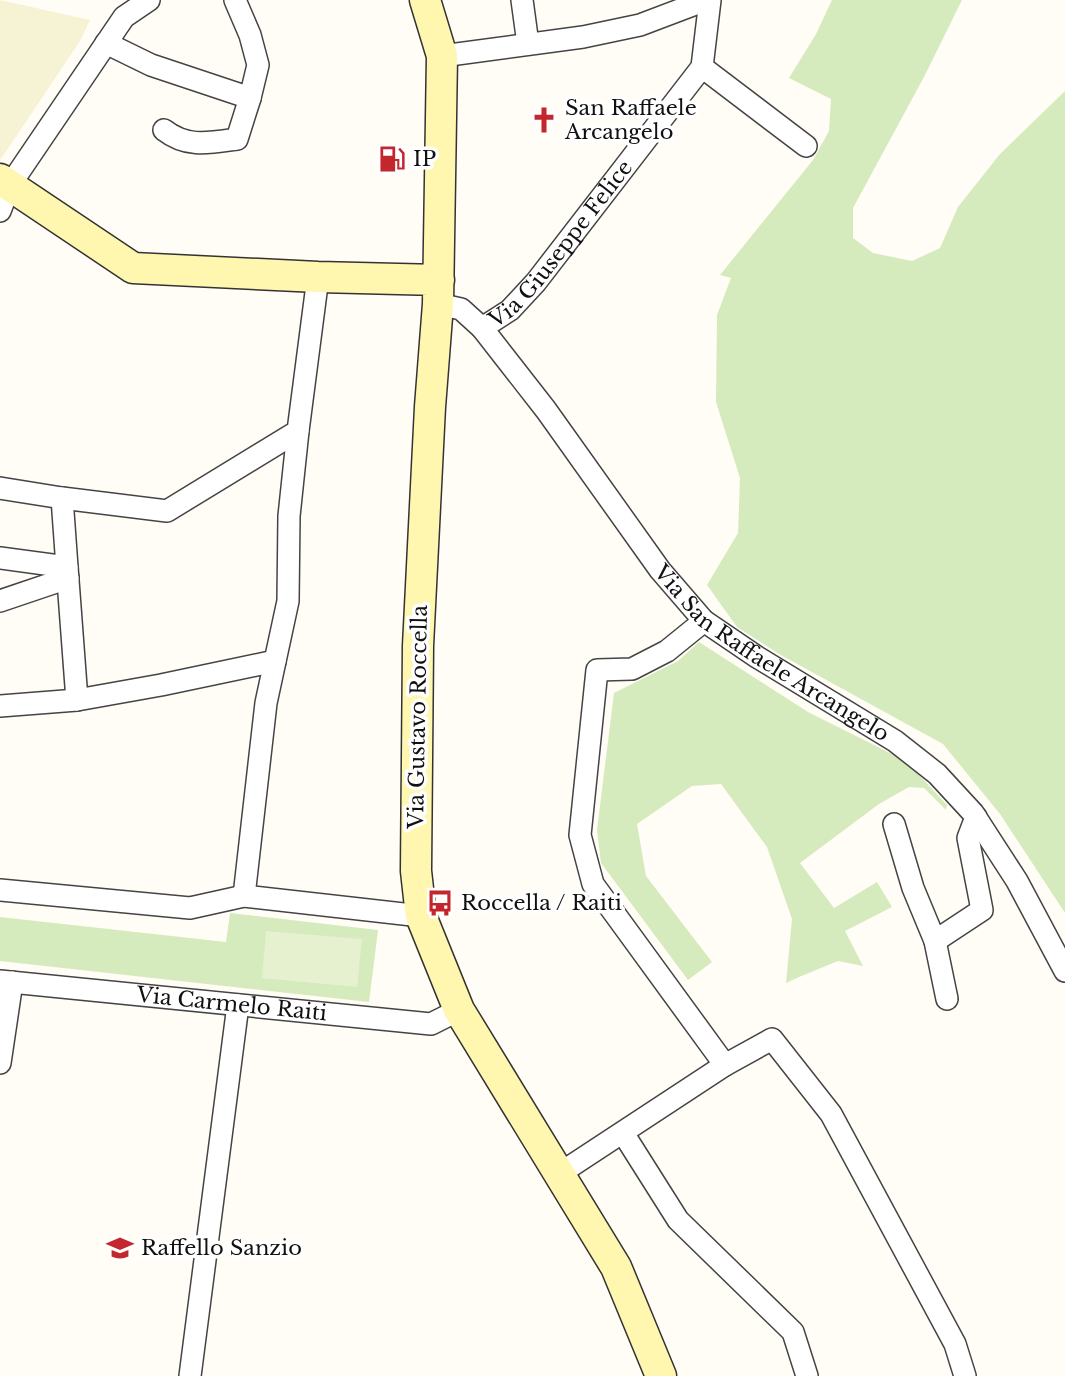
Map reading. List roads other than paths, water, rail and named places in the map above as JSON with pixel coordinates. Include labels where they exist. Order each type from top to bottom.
[{"type":"street","points":[[149,0],[124,18],[3,192],[133,268],[318,277],[439,292]]},
{"type":"street","points":[[163,130],[175,139],[204,144],[237,139],[258,65],[236,0]]},
{"type":"street","name":"Via Gustavo Roccella","points":[[425,0],[442,56],[439,292],[430,407],[418,646],[415,871],[421,916],[459,1010],[616,1268],[661,1376]]},
{"type":"street","points":[[522,0],[528,44]]},
{"type":"street","points":[[442,56],[583,37],[640,25],[708,0],[702,67],[806,146]]},
{"type":"street","points":[[106,43],[151,65],[250,98]]},
{"type":"street","name":"Via Giuseppe Felice","points":[[439,292],[482,328],[510,310],[536,282],[702,67]]},
{"type":"street","points":[[244,896],[266,703],[288,601],[289,516],[318,277]]},
{"type":"street","name":"Via San Raffaele Arcangelo","points":[[482,328],[546,410],[660,570],[704,621],[757,657],[895,741],[937,774],[976,817],[1017,881],[1065,971]]},
{"type":"street","points":[[0,488],[167,510],[298,431]]},
{"type":"street","points":[[62,498],[77,700]]},
{"type":"street","points":[[0,558],[68,573]]},
{"type":"street","points":[[0,601],[68,573]]},
{"type":"street","points":[[704,621],[667,651],[632,668],[597,670],[580,835],[593,884],[725,1065]]},
{"type":"street","points":[[0,706],[77,700],[275,661]]},
{"type":"street","points":[[935,941],[982,910],[968,838],[976,817]]},
{"type":"street","points":[[894,824],[913,888],[935,941],[947,999]]},
{"type":"street","points":[[0,890],[190,908],[244,896],[421,916]]},
{"type":"street","points":[[0,1063],[6,981]]},
{"type":"street","name":"Via Carmelo Raiti","points":[[6,981],[430,1024],[459,1010]]},
{"type":"street","points":[[190,1376],[238,1005]]},
{"type":"street","points":[[559,1174],[725,1065],[772,1039],[831,1114],[955,1343],[965,1376]]},
{"type":"street","points":[[623,1133],[678,1220],[793,1332],[807,1376]]},
{"type":"place","name":"San Raffaele Arcangelo","points":[[544,120]]},
{"type":"place","name":"IP","points":[[392,159]]},
{"type":"place","name":"Roccella / Raiti","points":[[440,903]]},
{"type":"place","name":"Raffello Sanzio","points":[[120,1248]]}]
